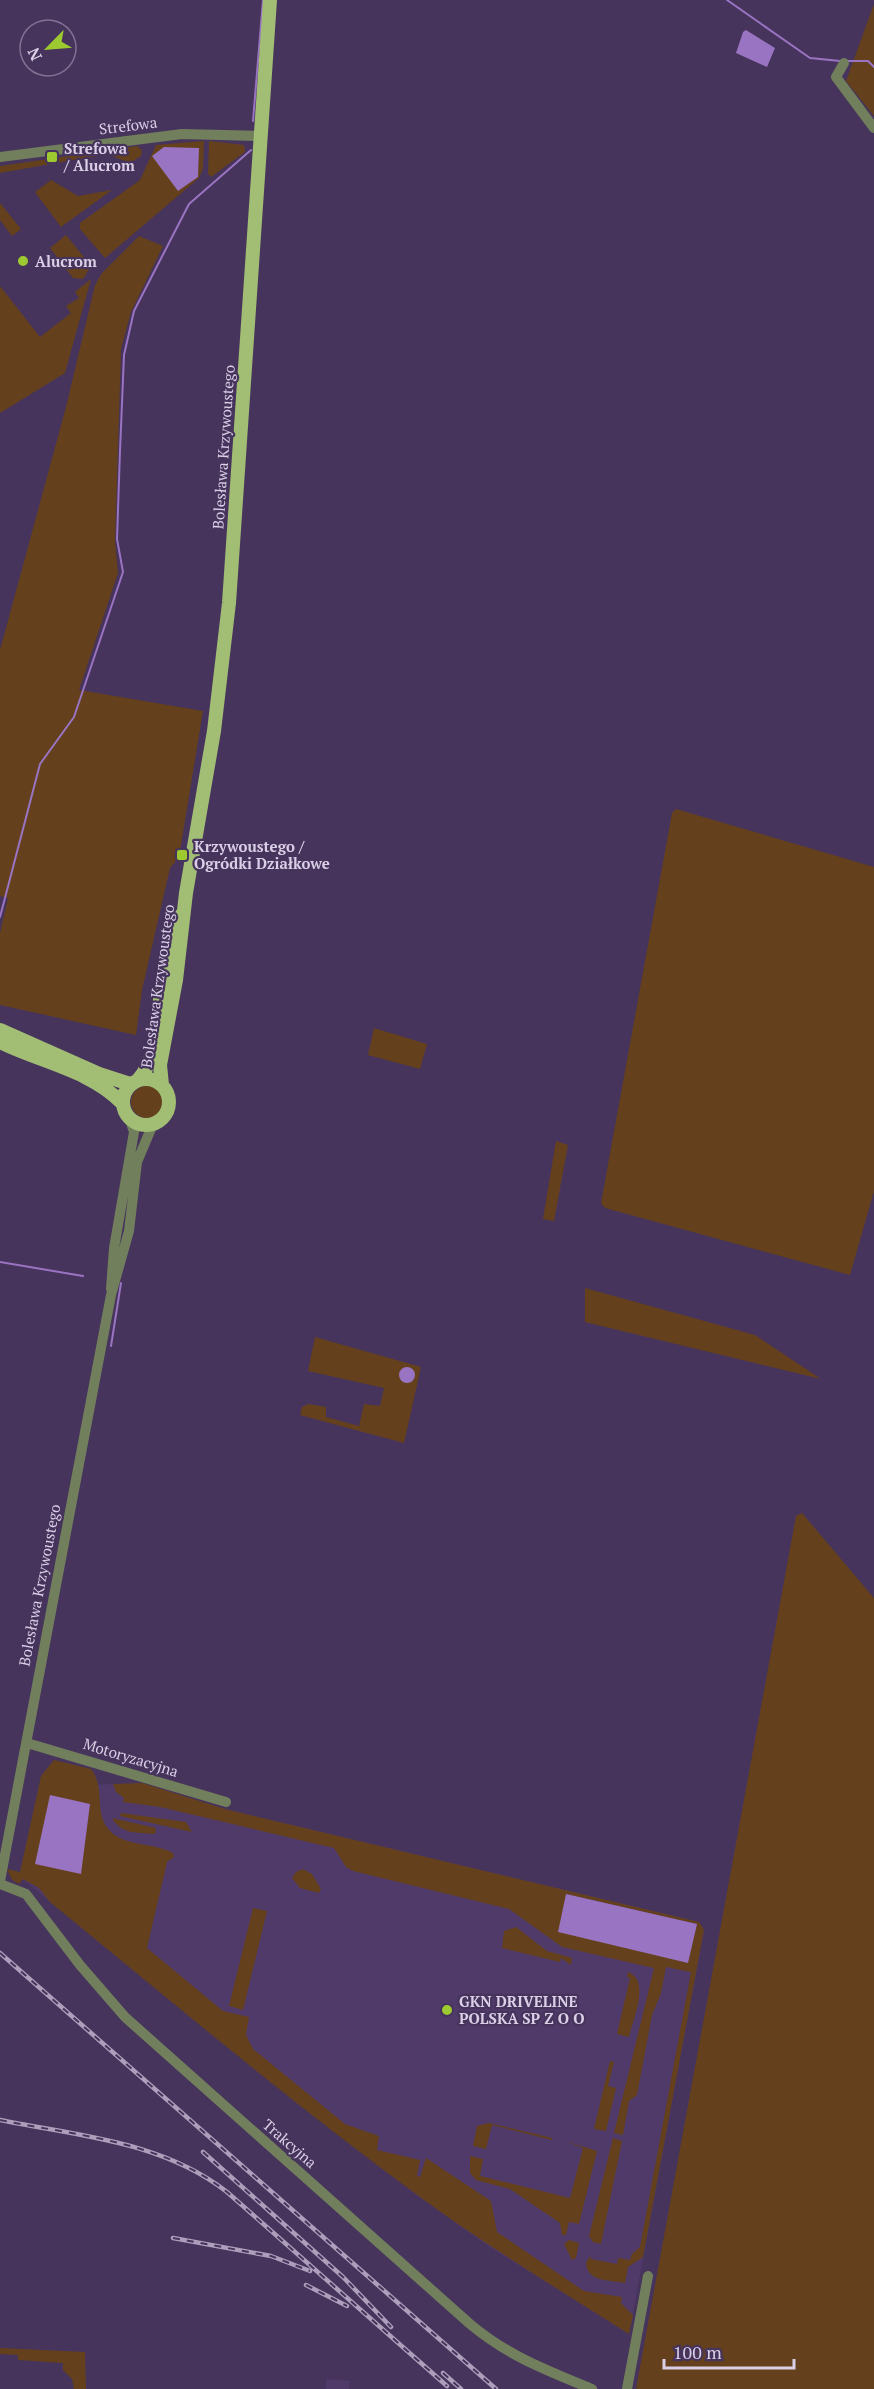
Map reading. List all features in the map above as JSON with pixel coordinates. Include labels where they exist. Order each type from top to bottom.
[{"type":"main road","name":"Bolesława Krzywoustego","points":[[162,1085],[160,1065],[176,980],[186,893],[214,731],[229,603],[270,0]]},
{"type":"main road","name":"Bolesława Krzywoustego","points":[[134,1082],[145,1070],[156,1040],[163,973],[181,901],[186,893]]},
{"type":"main road","points":[[0,1030],[99,1074],[134,1082],[151,1079],[162,1085],[169,1104],[164,1116],[153,1124],[140,1125],[130,1120],[122,1103],[109,1091],[87,1077],[0,1042]]},
{"type":"main road","points":[[122,1103],[126,1089],[134,1082]]},
{"type":"street","points":[[844,63],[836,77],[874,128]]},
{"type":"street","name":"Strefowa","points":[[0,157],[182,134],[261,136]]},
{"type":"street","name":"Bolesława Krzywoustego","points":[[111,1295],[114,1248],[134,1132],[130,1120]]},
{"type":"street","name":"Bolesława Krzywoustego","points":[[0,1883],[111,1295],[129,1231],[137,1162],[153,1124]]},
{"type":"street","name":"Motoryzacyjna","points":[[27,1743],[226,1802]]},
{"type":"street","name":"Trakcyjna","points":[[0,1883],[26,1894],[80,1965],[125,2017],[470,2324],[504,2351],[592,2389]]},
{"type":"street","points":[[627,2389],[648,2276]]},
{"type":"shaded area","points":[[874,4],[874,116],[846,81]]},
{"type":"shaded area","points":[[746,30],[775,48],[767,67],[736,53],[743,32]]},
{"type":"shaded area","points":[[204,141],[203,169],[199,178],[105,258],[80,229],[80,223],[140,180],[156,145]]},
{"type":"shaded area","points":[[209,141],[244,145],[245,152],[211,177],[208,174]]},
{"type":"shaded area","points":[[137,146],[142,150],[141,156],[130,163],[107,154],[0,173],[0,166]]},
{"type":"shaded area","points":[[164,147],[199,148],[198,177],[178,191],[152,156]]},
{"type":"shaded area","points":[[51,180],[78,196],[112,190],[61,227],[35,192]]},
{"type":"shaded area","points":[[0,203],[21,229],[12,236],[0,220]]},
{"type":"shaded area","points":[[66,235],[91,266],[83,279],[73,278],[50,248]]},
{"type":"shaded area","points":[[139,236],[163,246],[131,312],[121,349],[115,542],[118,573],[79,690],[203,711],[179,857],[170,868],[142,990],[136,1035],[0,1005],[0,933],[8,898],[0,896],[0,650],[66,407],[95,285],[102,273]]},
{"type":"shaded area","points":[[91,279],[65,373],[0,413],[0,286],[40,337],[71,313],[66,306],[79,298],[75,292]]},
{"type":"shaded area","points":[[676,809],[874,867],[874,1191],[850,1275],[605,1208],[601,1203],[672,813]]},
{"type":"shaded area","points":[[374,1028],[427,1044],[420,1069],[368,1055]]},
{"type":"shaded area","points":[[147,1086],[158,1091],[163,1102],[158,1113],[147,1118],[136,1113],[131,1102],[136,1091]]},
{"type":"shaded area","points":[[556,1141],[568,1145],[554,1221],[543,1219]]},
{"type":"shaded area","points":[[585,1288],[755,1335],[821,1379],[585,1322]]},
{"type":"shaded area","points":[[315,1337],[421,1367],[404,1443],[300,1415],[302,1407],[308,1404],[326,1407],[326,1417],[359,1426],[364,1404],[380,1406],[384,1388],[308,1371]]},
{"type":"shaded area","points":[[407,1367],[415,1375],[407,1383],[399,1375]]},
{"type":"shaded area","points":[[802,1513],[874,1598],[874,2389],[636,2389],[796,1516]]},
{"type":"shaded area","points":[[54,1760],[91,1769],[98,1786],[101,1814],[109,1830],[118,1837],[131,1842],[173,1853],[174,1857],[167,1862],[147,1948],[223,2011],[249,2017],[246,2035],[253,2049],[345,2124],[379,2136],[377,2150],[420,2160],[417,2176],[420,2177],[426,2158],[491,2201],[497,2232],[584,2291],[622,2297],[621,2303],[633,2315],[629,2334],[497,2250],[420,2197],[233,2052],[50,1902],[39,1888],[23,1879],[19,1884],[12,1880],[7,1869],[20,1872],[41,1776]]},
{"type":"shaded area","points":[[142,1783],[225,1809],[699,1922],[704,1930],[629,2334],[487,2245],[418,2196],[233,2052],[23,1879],[85,1785]]},
{"type":"shaded area","points":[[142,1783],[225,1809],[699,1922],[704,1930],[643,2257],[628,2267],[625,2283],[594,2277],[587,2269],[586,2262],[591,2256],[591,2259],[617,2264],[618,2258],[630,2260],[632,2254],[640,2247],[691,1972],[666,1967],[661,1993],[652,2015],[637,2095],[629,2101],[623,2135],[614,2133],[654,1968],[562,1947],[509,1909],[353,1871],[346,1867],[334,1848],[160,1807],[123,1802],[124,1798],[116,1792],[113,1784]],"holes":[[[566,1894],[697,1924],[688,1962]]]},
{"type":"shaded area","points":[[50,1795],[90,1804],[81,1874],[35,1864]]},
{"type":"shaded area","points":[[121,1813],[186,1822],[192,1832],[120,1816]]},
{"type":"shaded area","points":[[112,1818],[156,1828],[155,1834],[125,1830]]},
{"type":"shaded area","points":[[303,1869],[312,1874],[321,1889],[319,1893],[300,1888],[292,1878],[296,1872]]},
{"type":"shaded area","points":[[566,1894],[697,1924],[688,1963],[558,1932]]},
{"type":"shaded area","points":[[253,1908],[267,1911],[243,2010],[229,2006]]},
{"type":"shaded area","points":[[516,1927],[547,1951],[572,1958],[571,1965],[561,1958],[560,1962],[502,1948],[504,1931]]},
{"type":"shaded area","points":[[628,1972],[635,1977],[639,1992],[637,2010],[629,2037],[617,2034],[630,1978],[627,1977]]},
{"type":"shaded area","points":[[610,2061],[614,2062],[608,2086],[616,2088],[606,2131],[594,2129]]},
{"type":"shaded area","points":[[489,2123],[552,2138],[552,2140],[492,2125],[486,2149],[473,2146],[477,2126]]},
{"type":"shaded area","points":[[613,2138],[622,2141],[601,2244],[593,2242],[589,2236]]},
{"type":"shaded area","points":[[565,2141],[597,2151],[579,2224],[569,2222],[566,2235],[562,2235],[560,2223],[510,2189],[476,2180],[470,2173],[470,2156],[483,2159],[480,2176],[570,2198],[583,2148]]},
{"type":"shaded area","points":[[569,2240],[579,2243],[576,2258],[572,2260],[564,2244]]},
{"type":"shaded area","points":[[0,2348],[85,2352],[86,2389],[74,2389],[72,2379],[63,2370],[63,2363],[18,2360],[18,2355],[0,2354]]},
{"type":"shaded area","points":[[326,2379],[350,2381],[349,2389],[326,2389]]},
{"type":"waterway","points":[[253,121],[263,0]]},
{"type":"waterway","points":[[727,0],[810,58],[840,61]]},
{"type":"waterway","points":[[846,61],[868,61],[874,67]]},
{"type":"waterway","points":[[0,917],[40,764],[74,717],[123,572],[117,539],[124,355],[134,311],[189,204],[251,150]]},
{"type":"waterway","points":[[0,1262],[83,1276]]},
{"type":"waterway","points":[[111,1346],[121,1283]]},
{"type":"railway","points":[[0,1953],[496,2389]]},
{"type":"railway","points":[[0,2120],[118,2143],[175,2161],[202,2175],[227,2192],[447,2386]]},
{"type":"railway","points":[[203,2152],[343,2277],[391,2327]]},
{"type":"railway","points":[[173,2238],[271,2256],[310,2271]]},
{"type":"railway","points":[[306,2285],[347,2306]]},
{"type":"railway","points":[[443,2373],[461,2389]]},
{"type":"place","name":"Strefowa / Alucrom","points":[[52,157]]},
{"type":"place","name":"Alucrom","points":[[23,261]]},
{"type":"place","name":"Krzywoustego / Ogródki Działkowe","points":[[182,855]]},
{"type":"place","name":"GKN DRIVELINE POLSKA SP Z O O","points":[[447,2010]]}]
